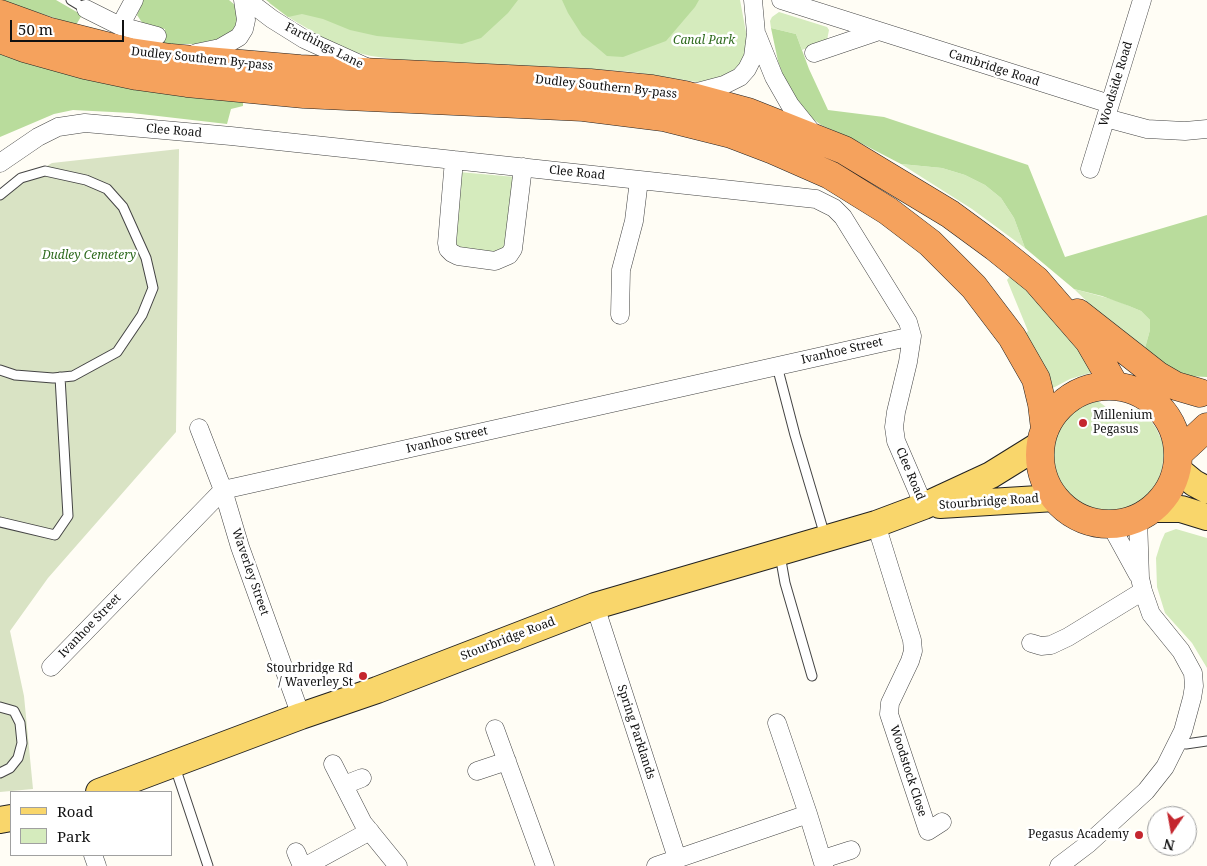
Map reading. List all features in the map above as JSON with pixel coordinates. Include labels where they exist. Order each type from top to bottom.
[{"type":"highway","name":"Dudley Southern By-pass","points":[[0,14],[47,31],[130,52],[164,47],[287,69],[590,83],[652,89],[685,95],[748,112],[844,150],[950,214],[1036,280],[1089,341],[1125,388]]},
{"type":"highway","name":"Dudley Southern By-pass","points":[[0,39],[24,48],[85,65],[137,76],[187,83],[296,93],[583,108],[663,117],[740,137],[830,175],[888,211],[930,243],[974,287],[1012,337],[1036,380],[1042,404],[1043,437]]},
{"type":"highway","points":[[1036,280],[1157,375],[1176,386],[1203,392]]},
{"type":"highway","points":[[1203,392],[1093,388],[1073,396],[1056,410],[1043,437],[1040,462],[1045,482],[1054,498],[1079,517],[1094,523],[1124,523],[1146,513],[1168,491],[1178,462],[1207,427]]},
{"type":"highway","points":[[1125,388],[1152,402],[1166,416],[1175,434],[1178,462]]},
{"type":"main road","name":"Stourbridge Road","points":[[102,791],[301,716],[377,690],[596,606],[876,524],[924,506],[991,475],[1043,437]]},
{"type":"main road","points":[[1178,462],[1194,483],[1207,490]]},
{"type":"main road","name":"Stourbridge Road","points":[[924,506],[1054,498]]},
{"type":"main road","points":[[1146,513],[1181,509],[1207,516]]},
{"type":"street","points":[[120,26],[134,0]]},
{"type":"street","points":[[86,9],[164,47],[220,48],[239,37],[244,29],[246,20],[243,0]]},
{"type":"street","name":"Farthings Lane","points":[[247,0],[272,19],[304,39],[378,73]]},
{"type":"street","points":[[685,95],[724,85],[740,77],[747,69],[753,56],[756,33],[753,0]]},
{"type":"street","name":"Cambridge Road","points":[[781,0],[879,31],[1108,111],[1147,129],[1207,130]]},
{"type":"street","name":"Woodside Road","points":[[1090,169],[1142,0]]},
{"type":"street","points":[[814,53],[879,31]]},
{"type":"street","points":[[756,33],[774,77],[790,105],[818,140]]},
{"type":"street","name":"Clee Road","points":[[0,163],[38,137],[58,127],[85,123],[231,136],[816,199],[834,208],[844,217],[908,322],[912,336],[894,427],[896,441],[924,506]]},
{"type":"street","points":[[454,160],[448,249],[452,254],[458,256],[495,261],[509,255],[513,249],[523,167]]},
{"type":"street","points":[[620,315],[621,270],[634,221],[639,180]]},
{"type":"street","name":"Ivanhoe Street","points":[[51,667],[223,490],[912,336]]},
{"type":"street","name":"Waverley Street","points":[[199,428],[223,490],[240,548],[301,716]]},
{"type":"street","points":[[1141,585],[1146,513]]},
{"type":"street","name":"Woodstock Close","points":[[876,524],[912,640],[913,651],[890,703],[889,714],[928,831],[942,822]]},
{"type":"street","points":[[1059,866],[1088,844],[1146,791],[1165,767],[1183,731],[1192,698],[1193,673],[1181,651],[1152,614],[1141,585],[1110,524]]},
{"type":"street","points":[[1031,643],[1041,646],[1051,645],[1059,641],[1141,585]]},
{"type":"street","name":"Spring Parklands","points":[[596,606],[677,858]]},
{"type":"street","points":[[777,723],[823,862],[851,850]]},
{"type":"street","points":[[495,729],[545,866]]},
{"type":"street","points":[[477,771],[507,761]]},
{"type":"street","points":[[333,764],[364,823],[398,866]]},
{"type":"street","points":[[344,785],[362,778]]},
{"type":"street","points":[[656,866],[808,814]]},
{"type":"street","points":[[302,861],[370,831]]},
{"type":"lane","points":[[71,0],[86,9]]},
{"type":"lane","points":[[0,195],[21,178],[45,171],[86,180],[107,189],[123,207],[146,258],[153,288],[142,315],[117,352],[73,376],[15,375],[0,370]]},
{"type":"lane","points":[[778,366],[789,416],[826,539]]},
{"type":"lane","points":[[0,522],[55,535],[68,516],[60,377]]},
{"type":"lane","points":[[779,553],[785,583],[812,676]]},
{"type":"lane","points":[[0,707],[14,711],[20,723],[22,743],[18,758],[10,768],[0,773]]},
{"type":"lane","points":[[1178,742],[1186,744],[1207,741]]},
{"type":"lane","points":[[174,764],[208,866]]},
{"type":"green space","points":[[0,0],[56,0],[82,15],[76,25]]},
{"type":"green space","points":[[143,0],[229,0],[235,5],[241,19],[229,37],[205,44],[163,44],[165,29],[143,24],[137,15]]},
{"type":"green space","points":[[266,0],[518,0],[508,13],[481,38],[462,44],[377,36],[350,30],[323,19],[302,14],[288,17]]},
{"type":"green space","name":"Canal Park","points":[[272,0],[740,0],[748,43],[745,55],[739,66],[725,76],[713,81],[697,82],[633,72],[408,61],[371,56],[342,49],[288,17],[269,3]]},
{"type":"green space","points":[[562,0],[699,0],[666,41],[623,57],[607,56],[582,35]]},
{"type":"green space","points":[[779,12],[827,27],[829,30],[827,40],[802,50],[796,34],[771,28],[770,21],[772,17]]},
{"type":"green space","points":[[771,28],[796,34],[809,69],[828,110],[884,117],[1028,165],[1065,257],[1207,215],[1207,377],[1185,376],[1148,356],[1145,348],[1150,330],[1150,320],[1141,311],[1129,306],[1102,296],[1074,289],[1025,248],[1014,218],[1001,198],[985,185],[965,175],[942,168],[901,164],[821,125],[808,115],[796,100],[784,78],[778,61]]},
{"type":"green space","points":[[0,49],[243,100],[243,106],[231,109],[227,124],[132,113],[73,110],[54,114],[0,137]]},
{"type":"green space","name":"Dudley Cemetery","points":[[179,149],[176,432],[48,578],[10,631],[24,696],[33,789],[0,792],[0,193],[52,163]]},
{"type":"green space","points":[[901,164],[942,168],[965,175],[985,185],[1001,198],[1014,218],[1025,248],[972,209]]},
{"type":"green space","points":[[459,172],[515,177],[506,247],[498,254],[459,250],[453,240]]},
{"type":"green space","points":[[1011,275],[1058,318],[1091,369],[1090,373],[1070,379],[1051,389],[1023,336],[1028,331],[1007,280]]},
{"type":"green space","points":[[1074,289],[1115,300],[1141,311],[1150,320],[1150,330],[1145,348],[1148,356],[1121,334]]},
{"type":"green space","points":[[1098,401],[1110,410],[1118,412],[1138,409],[1148,417],[1162,441],[1164,454],[1158,481],[1150,492],[1140,501],[1127,508],[1114,511],[1099,510],[1086,506],[1074,499],[1064,489],[1053,463],[1053,449],[1063,423],[1073,412],[1085,405]]},
{"type":"green space","points":[[1176,529],[1207,538],[1207,668],[1192,643],[1165,613],[1157,587],[1156,558],[1161,542],[1165,533]]},
{"type":"place","name":"Millenium Pegasus","points":[[1083,423]]},
{"type":"place","name":"Stourbridge Rd / Waverley St","points":[[363,676]]},
{"type":"place","name":"Pegasus Academy","points":[[1139,835]]}]
